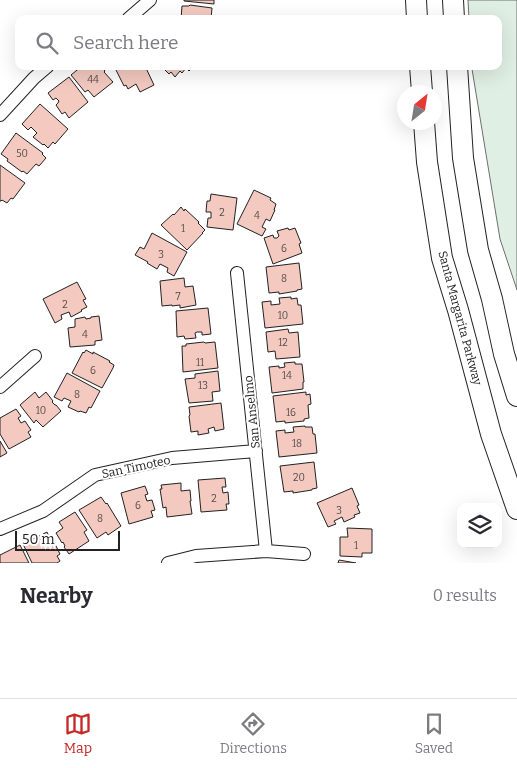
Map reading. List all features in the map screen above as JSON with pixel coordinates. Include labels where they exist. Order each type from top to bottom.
[{"type":"main road","points":[[416,0],[418,15]]},
{"type":"main road","points":[[453,0],[454,15]]},
{"type":"main road","points":[[420,70],[421,85]]},
{"type":"main road","points":[[457,70],[463,158],[478,250],[492,299],[504,354],[517,396]]},
{"type":"main road","name":"Santa Margarita Parkway","points":[[425,130],[427,162],[442,258],[458,310],[490,434],[517,509]]},
{"type":"street","points":[[133,15],[150,0]]},
{"type":"street","points":[[0,115],[43,70]]},
{"type":"street","name":"San Anselmo","points":[[237,273],[266,551]]},
{"type":"street","points":[[0,387],[34,356]]},
{"type":"street","name":"San Timoteo","points":[[0,529],[43,511],[95,475],[172,458],[256,451]]},
{"type":"street","points":[[168,563],[196,556],[266,551],[304,554]]},
{"type":"green space","points":[[468,0],[517,0],[517,290],[500,239],[472,70],[502,70],[502,15],[469,15]]},
{"type":"building","points":[[214,0],[214,4],[184,1]]},
{"type":"building","points":[[182,6],[212,8],[211,15],[181,15]]},
{"type":"building","points":[[77,70],[104,70],[113,82],[94,97],[88,90],[85,92],[71,75]]},
{"type":"building","points":[[116,70],[147,70],[154,85],[140,92],[136,84],[128,89],[126,85],[124,86]]},
{"type":"building","points":[[165,70],[184,70],[182,73],[180,71],[175,77],[171,72],[169,74]]},
{"type":"building","points":[[69,77],[88,102],[69,118],[65,112],[62,114],[56,105],[59,101],[56,98],[53,100],[48,93]]},
{"type":"building","points":[[40,104],[68,129],[55,144],[53,142],[48,148],[33,137],[37,133],[31,127],[28,130],[22,124]]},
{"type":"building","points":[[16,133],[43,153],[46,158],[39,166],[36,164],[27,174],[7,161],[8,159],[1,154]]},
{"type":"building","points":[[0,165],[25,183],[13,199],[11,198],[7,203],[2,200],[0,201]]},
{"type":"building","points":[[254,190],[271,198],[270,200],[276,204],[270,221],[266,219],[262,227],[266,229],[262,236],[237,224]]},
{"type":"building","points":[[211,194],[237,198],[233,230],[207,227],[208,218],[211,218],[211,212],[206,212],[207,201],[210,201]]},
{"type":"building","points":[[181,207],[199,222],[205,230],[187,250],[161,225]]},
{"type":"building","points":[[288,228],[289,230],[295,228],[301,243],[299,244],[302,253],[273,264],[264,238],[273,235],[274,238],[277,238],[279,236],[277,231]]},
{"type":"building","points":[[152,233],[187,252],[174,276],[167,272],[168,268],[160,264],[157,269],[135,255],[140,247],[144,249]]},
{"type":"building","points":[[299,263],[302,289],[279,294],[279,292],[269,293],[266,267]]},
{"type":"building","points":[[184,278],[185,287],[193,286],[196,305],[180,308],[180,305],[162,306],[160,281]]},
{"type":"building","points":[[77,282],[86,299],[83,300],[87,307],[71,317],[69,312],[61,315],[62,319],[55,323],[43,299]]},
{"type":"building","points":[[291,297],[291,299],[297,298],[298,305],[301,305],[303,324],[265,328],[262,302],[271,301],[271,305],[280,304],[279,298]]},
{"type":"building","points":[[208,308],[211,334],[202,335],[202,332],[197,332],[195,333],[196,338],[185,339],[184,336],[177,337],[176,311]]},
{"type":"building","points":[[99,316],[102,340],[95,341],[95,345],[70,347],[68,328],[75,327],[75,319]]},
{"type":"building","points":[[288,329],[289,333],[298,332],[300,357],[276,359],[275,351],[268,352],[266,332]]},
{"type":"building","points":[[215,342],[218,368],[183,372],[182,346]]},
{"type":"building","points":[[86,350],[110,361],[114,365],[102,388],[72,373],[83,352]]},
{"type":"building","points":[[295,362],[295,364],[302,364],[303,389],[272,393],[269,367],[285,367],[284,363]]},
{"type":"building","points":[[218,371],[220,391],[212,392],[213,401],[189,403],[185,379],[195,378],[195,374]]},
{"type":"building","points":[[67,373],[100,391],[91,408],[89,407],[86,413],[68,407],[71,401],[64,398],[62,401],[54,397]]},
{"type":"building","points":[[35,392],[39,398],[46,392],[61,411],[43,427],[36,420],[34,423],[20,405]]},
{"type":"building","points":[[306,392],[306,395],[310,394],[311,404],[308,405],[309,418],[304,419],[304,421],[276,422],[273,396]]},
{"type":"building","points":[[221,403],[224,429],[215,431],[214,427],[208,429],[209,433],[198,435],[198,431],[191,432],[189,407]]},
{"type":"building","points":[[16,409],[21,416],[18,418],[21,423],[25,421],[31,430],[28,432],[31,437],[9,449],[0,434],[0,418]]},
{"type":"building","points":[[293,427],[312,427],[313,434],[315,434],[317,453],[279,457],[276,431],[294,432]]},
{"type":"building","points":[[0,441],[7,453],[0,457]]},
{"type":"building","points":[[314,462],[317,488],[293,493],[293,491],[284,492],[280,466]]},
{"type":"building","points":[[225,478],[226,487],[222,487],[223,493],[228,492],[229,504],[226,504],[227,510],[201,512],[198,480]]},
{"type":"building","points":[[181,483],[181,491],[190,490],[192,514],[167,517],[166,507],[163,508],[161,485]]},
{"type":"building","points":[[145,486],[148,494],[145,495],[147,501],[152,500],[155,510],[151,511],[153,517],[129,524],[121,493]]},
{"type":"building","points":[[352,488],[360,513],[344,522],[342,517],[334,521],[336,524],[328,527],[317,503]]},
{"type":"building","points":[[101,497],[107,503],[121,526],[108,535],[106,532],[97,538],[79,510]]},
{"type":"building","points":[[75,512],[87,530],[84,532],[89,541],[69,554],[56,533],[63,528],[59,522]]},
{"type":"building","points":[[347,528],[372,529],[372,553],[362,553],[362,557],[340,556],[340,537],[348,537]]},
{"type":"building","points":[[47,532],[51,541],[49,541],[51,547],[55,544],[60,554],[57,556],[60,561],[57,563],[32,563],[23,544]]},
{"type":"building","points":[[20,545],[29,563],[0,563],[0,555]]},
{"type":"building","points":[[339,560],[356,563],[338,563]]}]
